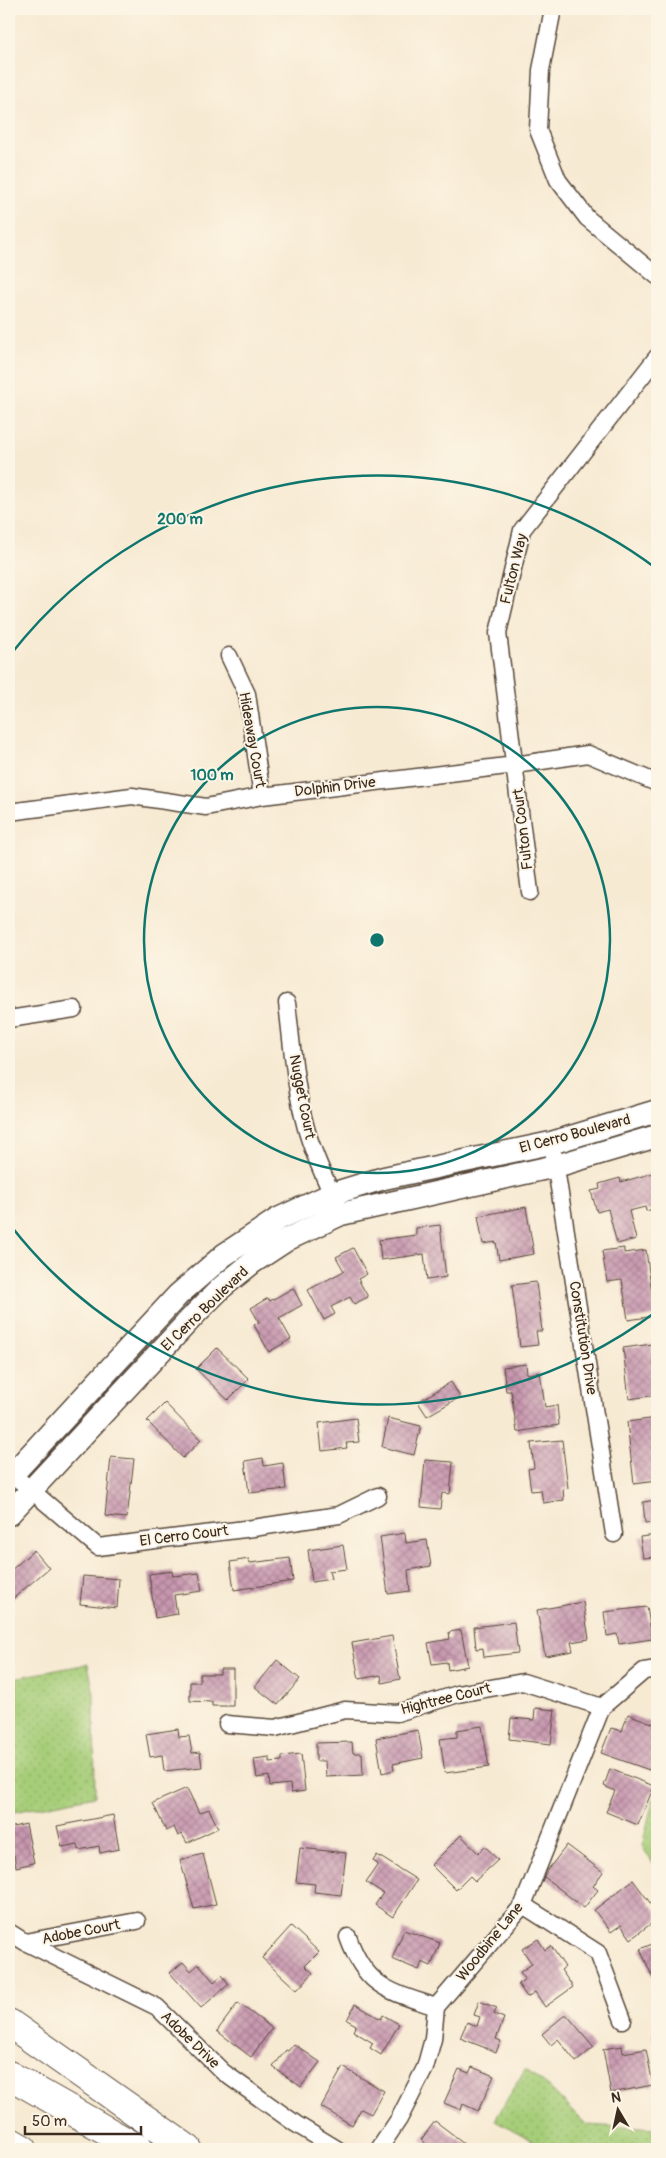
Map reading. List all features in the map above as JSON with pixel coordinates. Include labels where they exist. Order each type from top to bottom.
[{"type":"highway","points":[[9,2023],[188,2149]]},
{"type":"highway","points":[[9,2075],[139,2149]]},
{"type":"highway","points":[[9,2141],[23,2149]]},
{"type":"street","points":[[553,9],[541,70],[538,130],[558,180],[587,218],[657,276]]},
{"type":"street","name":"Fulton Way","points":[[515,765],[498,633],[522,530],[657,357]]},
{"type":"street","name":"Hideaway Court","points":[[229,656],[247,694],[262,796]]},
{"type":"street","name":"Dolphin Drive","points":[[9,812],[132,796],[206,807],[262,796],[515,765],[588,754],[657,783]]},
{"type":"street","name":"Fulton Court","points":[[515,765],[530,892]]},
{"type":"street","name":"Nugget Court","points":[[287,1004],[296,1079],[306,1128],[312,1149],[337,1204]]},
{"type":"street","points":[[9,1019],[74,1009]]},
{"type":"street","name":"El Cerro Boulevard","points":[[9,1514],[222,1287],[252,1262],[337,1204],[393,1176],[551,1143],[657,1111]]},
{"type":"street","name":"El Cerro Boulevard","points":[[10,1476],[178,1295],[224,1255],[278,1219],[337,1204],[556,1166],[657,1136]]},
{"type":"street","name":"Constitution Drive","points":[[551,1143],[614,1534]]},
{"type":"street","name":"El Cerro Court","points":[[10,1476],[32,1491],[98,1547],[253,1528],[339,1515],[378,1496]]},
{"type":"street","name":"Woodbine Lane","points":[[436,2007],[523,1905],[602,1707],[644,1672],[657,1669]]},
{"type":"street","name":"Hightree Court","points":[[227,1724],[275,1728],[345,1710],[397,1712],[458,1694],[523,1682],[602,1707]]},
{"type":"street","points":[[523,1905],[598,1954],[623,2020]]},
{"type":"street","name":"Adobe Court","points":[[25,1942],[137,1921]]},
{"type":"street","name":"Adobe Drive","points":[[9,1932],[25,1942],[157,2008],[223,2072],[296,2124],[337,2149]]},
{"type":"street","points":[[348,1937],[354,1955],[377,1984],[391,1992],[436,2007],[433,2039],[425,2068],[399,2119],[379,2149]]},
{"type":"green space","points":[[88,1664],[94,1694],[95,1796],[9,1813],[9,1679]]},
{"type":"green space","points":[[657,1795],[657,1870],[642,1846],[653,1800]]},
{"type":"green space","points":[[525,2069],[550,2088],[587,2125],[657,2129],[657,2149],[548,2149],[495,2120]]},
{"type":"building","points":[[657,1172],[657,1208],[646,1211],[645,1207],[629,1211],[636,1239],[617,1244],[608,1209],[597,1212],[591,1191],[600,1189],[599,1184],[620,1178],[621,1182]]},
{"type":"building","points":[[526,1207],[534,1254],[499,1260],[496,1242],[483,1244],[478,1216]]},
{"type":"building","points":[[440,1225],[446,1277],[427,1280],[424,1254],[381,1260],[379,1240],[416,1235],[416,1228]]},
{"type":"building","points":[[353,1248],[367,1274],[358,1279],[368,1297],[354,1304],[350,1297],[331,1307],[335,1314],[324,1320],[308,1290],[344,1271],[336,1257]]},
{"type":"building","points":[[624,1248],[624,1253],[646,1250],[655,1316],[628,1320],[622,1280],[607,1282],[602,1251]]},
{"type":"building","points":[[536,1282],[542,1331],[536,1331],[538,1345],[520,1347],[512,1285]]},
{"type":"building","points":[[293,1288],[302,1305],[279,1318],[291,1339],[269,1352],[254,1325],[259,1322],[251,1308],[268,1298],[270,1301]]},
{"type":"building","points":[[652,1344],[657,1395],[629,1399],[623,1348]]},
{"type":"building","points":[[217,1348],[249,1379],[228,1400],[196,1369]]},
{"type":"building","points":[[526,1364],[527,1374],[540,1372],[545,1407],[557,1405],[559,1425],[517,1432],[511,1391],[506,1391],[503,1367]]},
{"type":"building","points":[[451,1382],[460,1397],[427,1416],[418,1402]]},
{"type":"building","points":[[165,1403],[201,1440],[183,1458],[147,1421]]},
{"type":"building","points":[[356,1418],[359,1442],[346,1443],[347,1448],[322,1451],[319,1423]]},
{"type":"building","points":[[388,1418],[421,1426],[414,1455],[382,1447]]},
{"type":"building","points":[[657,1418],[657,1481],[634,1484],[627,1422]]},
{"type":"building","points":[[562,1440],[568,1488],[563,1489],[564,1500],[543,1503],[541,1490],[531,1491],[528,1469],[534,1468],[531,1443]]},
{"type":"building","points":[[111,1457],[134,1459],[127,1518],[105,1516]]},
{"type":"building","points":[[263,1458],[264,1466],[283,1463],[286,1489],[249,1493],[245,1461]]},
{"type":"building","points":[[425,1460],[453,1462],[450,1494],[442,1493],[440,1509],[421,1507]]},
{"type":"building","points":[[657,1500],[656,1532],[655,1522],[645,1523],[643,1502]]},
{"type":"building","points":[[405,1533],[406,1543],[427,1540],[431,1566],[408,1570],[410,1591],[388,1594],[380,1537]]},
{"type":"building","points":[[657,1535],[657,1557],[643,1558],[640,1537]]},
{"type":"building","points":[[343,1545],[347,1569],[329,1571],[331,1579],[312,1582],[308,1550]]},
{"type":"building","points":[[34,1550],[49,1568],[9,1602],[9,1572]]},
{"type":"building","points":[[290,1558],[293,1581],[234,1590],[230,1562],[249,1559],[250,1563]]},
{"type":"building","points":[[172,1571],[173,1576],[199,1573],[202,1591],[174,1595],[177,1614],[155,1618],[149,1574]]},
{"type":"building","points":[[83,1576],[119,1579],[117,1608],[80,1604]]},
{"type":"building","points":[[583,1602],[589,1639],[571,1642],[573,1651],[545,1656],[537,1610]]},
{"type":"building","points":[[647,1607],[652,1639],[619,1644],[617,1634],[607,1636],[604,1612]]},
{"type":"building","points":[[514,1622],[518,1653],[484,1657],[483,1648],[476,1649],[474,1627]]},
{"type":"building","points":[[461,1630],[468,1666],[448,1670],[447,1662],[432,1664],[428,1643],[450,1639],[449,1632]]},
{"type":"building","points":[[392,1636],[400,1679],[382,1683],[381,1675],[359,1679],[352,1643]]},
{"type":"building","points":[[277,1660],[300,1679],[278,1705],[255,1687]]},
{"type":"building","points":[[220,1669],[233,1669],[233,1706],[212,1706],[212,1702],[190,1701],[190,1682],[200,1682],[200,1674],[220,1674]]},
{"type":"building","points":[[535,1708],[555,1710],[551,1744],[509,1739],[511,1718],[534,1720]]},
{"type":"building","points":[[628,1714],[657,1725],[657,1764],[655,1772],[601,1753],[611,1728],[622,1731]]},
{"type":"building","points":[[482,1726],[489,1767],[445,1773],[440,1739],[457,1737],[457,1730]]},
{"type":"building","points":[[178,1729],[179,1737],[189,1736],[192,1753],[200,1752],[202,1767],[164,1771],[162,1755],[150,1757],[146,1734]]},
{"type":"building","points":[[418,1730],[423,1758],[393,1764],[394,1770],[382,1773],[376,1738]]},
{"type":"building","points":[[352,1742],[353,1753],[362,1753],[363,1775],[326,1777],[325,1761],[316,1761],[316,1743]]},
{"type":"building","points":[[301,1754],[305,1791],[291,1793],[290,1784],[270,1786],[269,1776],[257,1778],[254,1759],[269,1757],[269,1762],[282,1761],[282,1756]]},
{"type":"building","points":[[610,1769],[654,1786],[638,1825],[606,1812],[615,1791],[604,1786]]},
{"type":"building","points":[[187,1788],[199,1813],[209,1809],[218,1828],[187,1843],[182,1834],[178,1836],[174,1827],[166,1831],[153,1803]]},
{"type":"building","points":[[113,1815],[119,1849],[100,1853],[99,1846],[79,1850],[78,1844],[62,1847],[57,1826]]},
{"type":"building","points":[[26,1824],[34,1863],[16,1867],[14,1855],[9,1855],[9,1828]]},
{"type":"building","points":[[461,1835],[478,1853],[485,1846],[498,1860],[475,1881],[470,1876],[456,1890],[431,1865]]},
{"type":"building","points":[[567,1845],[603,1872],[593,1886],[598,1890],[584,1908],[543,1876]]},
{"type":"building","points":[[300,1848],[346,1853],[341,1895],[314,1892],[315,1884],[296,1882]]},
{"type":"building","points":[[203,1854],[216,1904],[194,1909],[180,1860]]},
{"type":"building","points":[[377,1855],[417,1880],[393,1917],[375,1905],[383,1893],[366,1882],[378,1864],[373,1861]]},
{"type":"building","points":[[633,1880],[657,1912],[657,1919],[631,1939],[621,1925],[611,1932],[594,1910]]},
{"type":"building","points":[[291,1926],[319,1952],[305,1966],[313,1973],[297,1990],[262,1958]]},
{"type":"building","points":[[404,1930],[440,1943],[431,1966],[422,1962],[419,1970],[392,1959]]},
{"type":"building","points":[[538,1939],[545,1950],[551,1946],[565,1967],[561,1970],[573,1987],[545,2007],[535,1992],[527,1997],[518,1984],[525,1979],[520,1972],[532,1964],[522,1949]]},
{"type":"building","points":[[657,1942],[657,1976],[653,1978],[640,1949]]},
{"type":"building","points":[[183,1962],[191,1971],[199,1964],[214,1982],[222,1975],[229,1984],[201,2008],[170,1973]]},
{"type":"building","points":[[479,2001],[497,2008],[494,2014],[504,2018],[496,2039],[501,2041],[496,2052],[460,2038],[467,2022],[477,2026],[480,2017],[474,2015]]},
{"type":"building","points":[[238,2003],[272,2028],[251,2057],[217,2031]]},
{"type":"building","points":[[355,2004],[381,2019],[383,2015],[399,2024],[381,2055],[370,2048],[373,2043],[353,2031],[356,2025],[347,2020]]},
{"type":"building","points":[[566,2014],[594,2047],[576,2062],[558,2039],[551,2045],[542,2034]]},
{"type":"building","points":[[657,2017],[657,2040],[652,2039]]},
{"type":"building","points":[[294,2044],[320,2062],[301,2087],[273,2067],[286,2050],[288,2051]]},
{"type":"building","points":[[622,2046],[623,2053],[646,2049],[653,2085],[611,2093],[603,2049]]},
{"type":"building","points":[[343,2067],[384,2091],[371,2114],[361,2109],[352,2125],[321,2107]]},
{"type":"building","points":[[472,2067],[494,2076],[478,2111],[463,2104],[461,2110],[444,2103],[459,2069],[469,2073]]},
{"type":"building","points":[[435,2121],[468,2146],[466,2149],[424,2149],[427,2145],[421,2140]]}]
